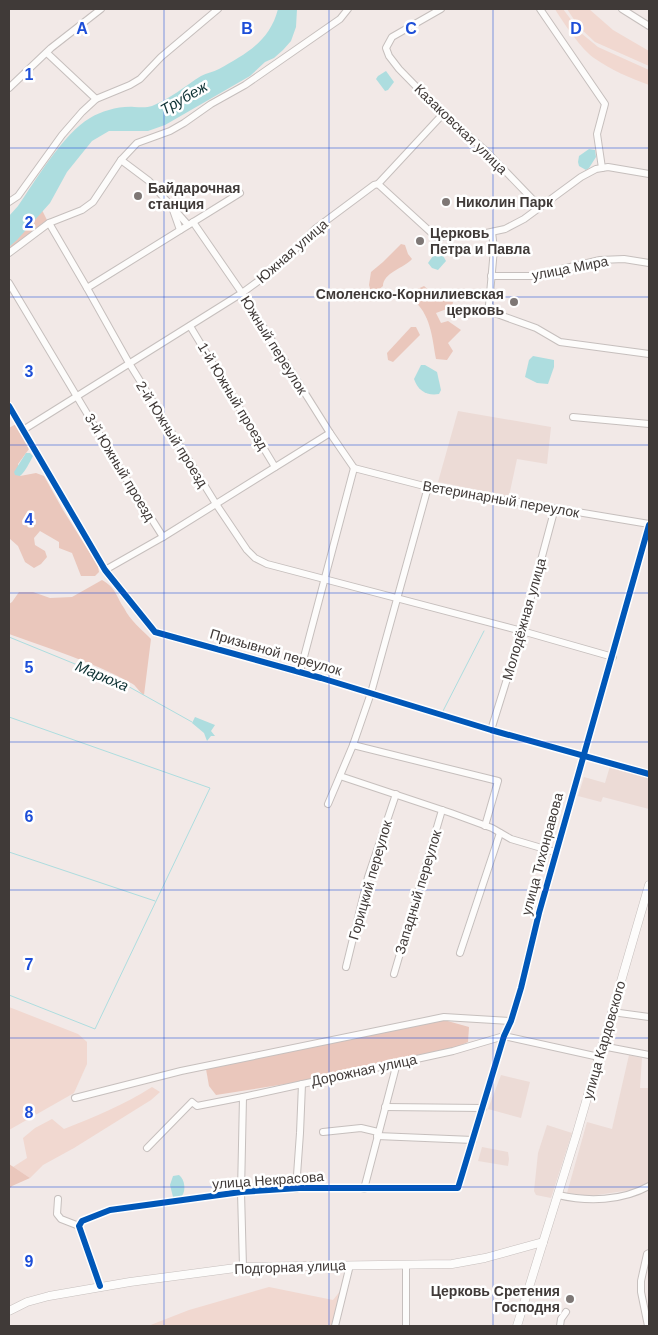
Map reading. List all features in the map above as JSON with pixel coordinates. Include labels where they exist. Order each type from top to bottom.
[{"type":"main road","name":"улица Кардовского","points":[[517,1326],[558,1195],[649,885]]},
{"type":"main road","name":"Подгорная улица","points":[[9,1311],[28,1302],[49,1296],[100,1286],[243,1267],[432,1265],[472,1261],[542,1242]]},
{"type":"street","points":[[9,88],[47,53],[102,9]]},
{"type":"street","points":[[9,202],[18,196],[62,135],[96,100],[140,79],[162,57],[218,9]]},
{"type":"street","points":[[9,253],[49,223],[82,210],[93,202],[121,160],[137,143],[170,131],[245,85],[340,19],[348,9]]},
{"type":"street","name":"Казаковская улица","points":[[441,9],[392,37],[386,48],[389,56],[399,69],[443,114],[486,150],[540,207]]},
{"type":"street","points":[[540,9],[605,104],[597,134],[602,168]]},
{"type":"street","points":[[622,9],[649,26]]},
{"type":"street","points":[[47,53],[96,100]]},
{"type":"street","name":"Южная улица","points":[[22,430],[242,294],[279,266],[315,229],[374,185],[378,184],[443,114]]},
{"type":"street","name":"Южный переулок","points":[[121,160],[149,181],[190,224],[242,294],[354,468]]},
{"type":"street","points":[[378,184],[436,236],[458,236],[505,229],[596,168],[649,174]]},
{"type":"street","points":[[88,288],[240,193]]},
{"type":"street","points":[[172,207],[180,230]]},
{"type":"street","name":"2-й Южный проезд","points":[[49,223],[88,288],[129,363],[216,504],[247,550],[267,564],[325,578]]},
{"type":"street","points":[[492,232],[494,249],[488,305],[497,314],[528,324],[560,342],[649,354]]},
{"type":"street","name":"улица Мира","points":[[491,276],[532,276],[600,260],[624,259],[649,263]]},
{"type":"street","name":"3-й Южный проезд","points":[[9,283],[118,467],[163,537]]},
{"type":"street","name":"1-й Южный проезд","points":[[190,326],[275,467]]},
{"type":"street","name":"Призывной переулок","points":[[9,406],[105,570],[154,632],[300,672],[492,730],[649,774]]},
{"type":"street","points":[[573,417],[649,424]]},
{"type":"street","points":[[105,570],[163,537],[330,433]]},
{"type":"street","points":[[300,672],[354,468]]},
{"type":"street","name":"Ветеринарный переулок","points":[[354,468],[428,487],[649,525]]},
{"type":"street","points":[[328,804],[353,746],[370,693],[428,487]]},
{"type":"street","name":"Молодёжная улица","points":[[492,730],[522,631],[555,508]]},
{"type":"street","name":"улица Тихонравова","points":[[458,1188],[504,1036],[511,1021],[556,852],[649,525]]},
{"type":"street","points":[[325,578],[613,657]]},
{"type":"street","points":[[353,746],[498,781],[485,826]]},
{"type":"street","points":[[340,776],[442,810],[485,826],[511,839],[556,852]]},
{"type":"street","name":"Горицкий переулок","points":[[346,967],[368,876],[396,794]]},
{"type":"street","name":"Западный переулок","points":[[394,974],[442,810]]},
{"type":"street","points":[[460,953],[500,833]]},
{"type":"street","points":[[612,1012],[649,1017]]},
{"type":"street","points":[[75,1098],[181,1071],[444,1017],[511,1021]]},
{"type":"street","name":"Дорожная улица","points":[[147,1148],[192,1102],[197,1106],[243,1097],[453,1051],[504,1036],[599,1057]]},
{"type":"street","points":[[602,1046],[649,1055]]},
{"type":"street","points":[[364,1190],[377,1134],[397,1063]]},
{"type":"street","points":[[296,1189],[302,1084]]},
{"type":"street","points":[[243,1097],[241,1192],[243,1267]]},
{"type":"street","points":[[385,1107],[483,1108]]},
{"type":"street","points":[[323,1132],[361,1128],[377,1134],[473,1140]]},
{"type":"street","points":[[638,1192],[649,1186]]},
{"type":"street","name":"улица Некрасова","points":[[81,1223],[110,1210],[241,1192],[296,1189],[458,1188]]},
{"type":"street","points":[[558,1195],[588,1200],[638,1192],[649,1193]]},
{"type":"street","points":[[58,1199],[57,1214],[61,1219],[81,1223],[100,1286]]},
{"type":"street","points":[[648,1326],[641,1292],[641,1281],[647,1254],[649,1253]]},
{"type":"street","points":[[335,1326],[350,1265]]},
{"type":"street","points":[[406,1265],[406,1326]]},
{"type":"street","points":[[560,1326],[566,1312]]},
{"type":"shaded area","points":[[555,9],[563,9],[581,33],[598,47],[649,70],[649,85],[607,66],[589,54],[567,28]]},
{"type":"shaded area","points":[[567,9],[589,9],[613,30],[649,51],[649,66],[595,42],[579,27]]},
{"type":"shaded area","points":[[42,210],[47,220],[10,248],[9,247]]},
{"type":"shaded area","points":[[401,244],[405,245],[412,259],[390,274],[384,281],[383,286],[376,292],[371,292],[369,285],[371,272]]},
{"type":"shaded area","points":[[424,286],[432,293],[453,302],[452,307],[436,313],[441,323],[448,321],[461,330],[448,343],[453,351],[447,360],[436,359],[430,326],[423,312],[412,299],[411,292]]},
{"type":"shaded area","points":[[411,327],[416,327],[420,335],[393,362],[388,360],[387,353]]},
{"type":"shaded area","points":[[458,411],[551,427],[547,464],[517,459],[509,496],[438,482]]},
{"type":"shaded area","points":[[16,424],[29,449],[18,464],[20,476],[36,473],[44,476],[98,566],[99,572],[95,576],[81,576],[72,553],[59,548],[59,542],[40,531],[34,538],[35,545],[45,551],[47,557],[34,568],[25,562],[18,546],[9,538],[9,428]]},
{"type":"shaded area","points":[[102,580],[113,589],[129,617],[151,639],[144,695],[133,684],[117,675],[9,634],[9,604],[19,592],[33,592],[50,598],[72,597]]},
{"type":"shaded area","points":[[610,766],[649,777],[649,809],[603,797],[601,802],[578,796],[584,777],[605,783]]},
{"type":"shaded area","points":[[9,1007],[78,1034],[87,1042],[87,1064],[74,1093],[9,1130]]},
{"type":"shaded area","points":[[444,1020],[469,1027],[468,1042],[452,1049],[304,1081],[216,1095],[209,1086],[206,1069],[211,1067]]},
{"type":"shaded area","points":[[629,1055],[642,1058],[640,1088],[649,1088],[649,1184],[638,1189],[590,1196],[567,1193],[587,1122],[612,1129]]},
{"type":"shaded area","points":[[501,1075],[530,1082],[521,1118],[488,1109]]},
{"type":"shaded area","points":[[152,1087],[160,1092],[151,1100],[43,1165],[30,1178],[13,1167],[27,1158],[23,1138],[35,1128],[52,1119],[64,1129],[120,1105]]},
{"type":"shaded area","points":[[547,1125],[572,1133],[551,1198],[536,1195],[534,1191],[538,1153]]},
{"type":"shaded area","points":[[482,1147],[508,1152],[508,1166],[478,1161]]},
{"type":"shaded area","points":[[9,1164],[30,1178],[9,1189]]},
{"type":"shaded area","points":[[345,1285],[334,1326],[148,1326],[189,1310],[269,1287],[333,1300]]},
{"type":"water","name":"Трубеж","points":[[278,9],[297,9],[296,27],[291,41],[274,58],[265,62],[250,76],[165,125],[148,131],[109,131],[92,141],[67,172],[50,203],[9,247],[9,216],[60,146],[80,125],[105,111],[122,107],[152,106],[201,76],[229,63],[247,52],[263,38],[269,30]]},
{"type":"water","points":[[386,71],[394,82],[385,91],[376,79]]},
{"type":"water","points":[[589,149],[595,150],[596,157],[586,170],[579,166],[578,162],[579,156]]},
{"type":"water","points":[[435,253],[442,254],[446,261],[438,270],[432,268],[428,263]]},
{"type":"water","points":[[533,356],[554,360],[554,367],[548,384],[537,383],[525,377],[529,360]]},
{"type":"water","points":[[421,365],[425,365],[437,372],[441,390],[439,394],[424,392],[418,387],[414,379]]},
{"type":"water","points":[[26,453],[30,453],[33,456],[22,474],[20,476],[15,475],[14,472]]},
{"type":"water","points":[[195,717],[215,725],[211,731],[215,736],[211,736],[207,741],[204,733],[192,723]]},
{"type":"water","points":[[179,1175],[184,1182],[184,1188],[182,1196],[179,1198],[173,1197],[170,1185],[173,1176]]},
{"type":"waterway","points":[[443,711],[484,631]]},
{"type":"waterway","name":"Марюха","points":[[9,637],[124,684],[192,722]]},
{"type":"waterway","points":[[9,717],[210,788],[95,1029],[9,995]]},
{"type":"waterway","points":[[9,852],[155,901]]},
{"type":"cycle path","points":[[9,406],[105,570],[155,632],[321,678],[491,730],[649,774]]},
{"type":"cycle path","points":[[100,1286],[79,1226],[82,1221],[110,1210],[241,1192],[299,1188],[458,1188],[504,1036],[511,1021],[521,988],[539,913],[649,525]]},
{"type":"place","name":"Байдарочная станция","points":[[138,196]]},
{"type":"place","name":"Николин Парк","points":[[446,202]]},
{"type":"place","name":"Церковь Петра и Павла","points":[[420,241]]},
{"type":"place","name":"Смоленско-Корнилиевская церковь","points":[[514,302]]},
{"type":"place","name":"Церковь Сретения Господня","points":[[570,1299]]}]
